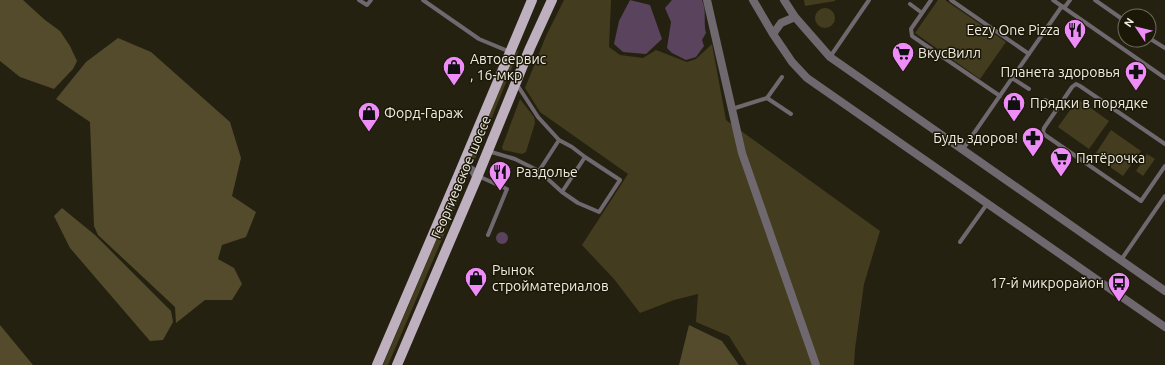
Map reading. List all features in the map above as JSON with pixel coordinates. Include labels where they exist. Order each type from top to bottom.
[{"type":"main road","name":"Георгиевское шоссе","points":[[377,365],[532,0]]},
{"type":"main road","name":"Георгиевское шоссе","points":[[396,365],[552,0]]},
{"type":"street","points":[[707,0],[742,153],[816,365]]},
{"type":"street","points":[[753,0],[792,62],[807,78],[1165,328]]},
{"type":"street","points":[[784,0],[795,17],[830,57],[1165,290]]},
{"type":"street","points":[[773,34],[781,23],[795,17]]},
{"type":"street","points":[[459,174],[465,169],[472,170],[477,178]]},
{"type":"lane","points":[[359,0],[367,5],[371,0]]},
{"type":"lane","points":[[423,0],[479,39],[510,52]]},
{"type":"lane","points":[[830,57],[869,0]]},
{"type":"lane","points":[[931,0],[912,29],[912,36],[1000,96]]},
{"type":"lane","points":[[950,0],[1029,54]]},
{"type":"lane","points":[[1053,0],[1165,78]]},
{"type":"lane","points":[[963,149],[1029,54],[1063,7],[1070,0]]},
{"type":"lane","points":[[1095,0],[1117,15]]},
{"type":"lane","points":[[910,4],[922,13]]},
{"type":"lane","points":[[732,109],[768,98],[782,76]]},
{"type":"lane","points":[[1012,78],[1030,89]]},
{"type":"lane","points":[[488,150],[515,159],[539,171],[562,192],[578,203],[599,212],[620,180],[572,147],[559,140],[538,117],[516,82]]},
{"type":"lane","points":[[1165,144],[1076,84],[1072,87],[1044,128],[1043,132],[1045,135],[1141,201],[1165,166]]},
{"type":"lane","points":[[768,98],[791,114]]},
{"type":"lane","points":[[1045,100],[1058,108]]},
{"type":"lane","points":[[539,171],[559,140]]},
{"type":"lane","points":[[562,192],[585,157]]},
{"type":"lane","points":[[477,178],[507,189],[488,235]]},
{"type":"lane","points":[[1121,260],[1165,196]]},
{"type":"lane","points":[[960,242],[987,204]]},
{"type":"shaded area","points":[[0,0],[23,0],[45,20],[60,31],[70,46],[77,61],[73,69],[54,89],[20,77],[0,61]]},
{"type":"shaded area","points":[[564,0],[611,0],[609,47],[620,55],[643,58],[656,50],[687,62],[696,59],[712,44],[726,120],[880,231],[864,284],[854,365],[747,365],[729,336],[696,322],[698,294],[674,300],[640,313],[614,279],[582,245],[628,174],[540,112],[525,88],[546,36]]},
{"type":"shaded area","points":[[630,0],[650,5],[662,39],[646,54],[623,52],[614,44],[619,21]]},
{"type":"shaded area","points":[[672,0],[702,0],[706,33],[702,40],[704,46],[696,57],[686,60],[672,53],[667,48],[671,22],[665,8]]},
{"type":"shaded area","points":[[804,0],[835,0],[835,1],[805,6]]},
{"type":"shaded area","points":[[938,0],[945,0],[1006,42],[980,79],[915,33]]},
{"type":"shaded area","points":[[825,8],[832,11],[835,18],[832,25],[825,28],[818,25],[815,18],[818,11]]},
{"type":"shaded area","points":[[118,38],[151,52],[230,122],[241,158],[232,196],[256,212],[246,237],[222,245],[218,259],[234,268],[242,284],[232,300],[205,300],[176,323],[175,307],[98,235],[94,226],[90,122],[56,99],[86,62]]},
{"type":"shaded area","points":[[519,50],[474,162],[470,161],[513,54]]},
{"type":"shaded area","points":[[520,99],[534,117],[535,123],[526,152],[522,154],[503,150],[502,147]]},
{"type":"shaded area","points":[[1078,99],[1109,121],[1089,149],[1058,127]]},
{"type":"shaded area","points":[[1111,130],[1141,151],[1123,176],[1094,156]]},
{"type":"shaded area","points":[[1147,154],[1155,159],[1143,176],[1136,171]]},
{"type":"shaded area","points":[[464,175],[468,176],[443,237],[388,365],[383,365]]},
{"type":"shaded area","points":[[62,208],[95,235],[171,311],[173,322],[163,340],[150,341],[70,248],[54,216]]},
{"type":"shaded area","points":[[500,232],[504,232],[508,238],[504,244],[500,244],[496,240],[496,236]]},
{"type":"shaded area","points":[[0,325],[33,365],[0,365]]},
{"type":"shaded area","points":[[689,325],[722,341],[739,365],[679,365]]},
{"type":"place","name":"Eezy One Pizza","points":[[1075,50]]},
{"type":"place","name":"ВкусВилл","points":[[903,72]]},
{"type":"place","name":"Автосервис , 16-мкр","points":[[454,86]]},
{"type":"place","name":"Планета здоровья","points":[[1136,92]]},
{"type":"place","name":"Прядки в порядке","points":[[1014,122]]},
{"type":"place","name":"Форд-Гараж","points":[[369,132]]},
{"type":"place","name":"Будь здоров!","points":[[1033,158]]},
{"type":"place","name":"Пятёрочка","points":[[1061,178]]},
{"type":"place","name":"Раздолье","points":[[500,192]]},
{"type":"place","name":"Рынок стройматериалов","points":[[476,298]]},
{"type":"place","name":"17-й микрорайон","points":[[1119,302]]}]
